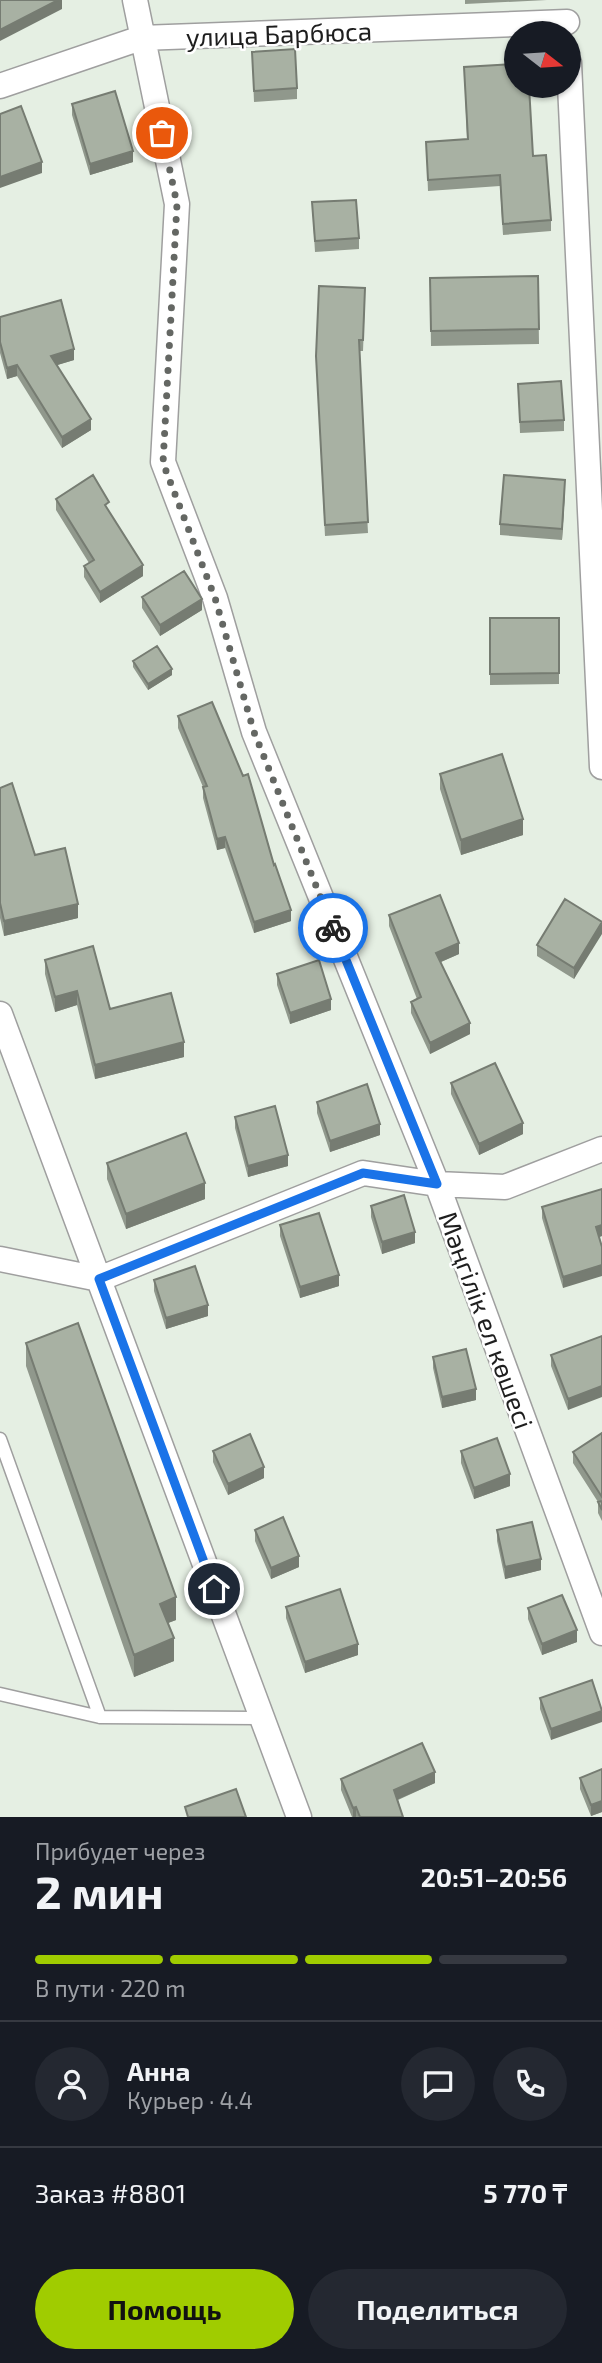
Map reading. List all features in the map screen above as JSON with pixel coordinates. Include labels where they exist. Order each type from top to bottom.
[{"type":"street","name":"Мәңгілік ел көшесі","points":[[135,0],[177,204],[163,463],[215,598],[254,732],[437,1184],[602,1633]]},
{"type":"street","name":"улица Барбюса","points":[[0,86],[141,38],[567,19]]},
{"type":"street","points":[[571,98],[602,767]]},
{"type":"street","points":[[0,1014],[299,1817]]},
{"type":"street","points":[[0,1259],[99,1279],[363,1173],[437,1184],[505,1187],[602,1149]]},
{"type":"lane","points":[[0,1439],[100,1717]]},
{"type":"lane","points":[[0,1694],[100,1717],[262,1718]]},
{"type":"building","points":[[0,0],[58,0],[0,30]]},
{"type":"building","points":[[295,49],[297,88],[254,91],[252,52]]},
{"type":"building","points":[[504,65],[504,98],[530,98],[533,156],[546,155],[551,220],[503,224],[500,175],[428,180],[426,142],[468,139],[464,67]]},
{"type":"building","points":[[115,91],[133,151],[90,164],[72,104]]},
{"type":"building","points":[[21,106],[42,162],[0,177],[0,114]]},
{"type":"building","points":[[356,200],[359,238],[315,241],[312,202]]},
{"type":"building","points":[[538,276],[539,329],[431,331],[430,278]]},
{"type":"building","points":[[319,286],[365,288],[363,340],[359,340],[368,522],[325,525],[316,356]]},
{"type":"building","points":[[61,300],[74,349],[51,356],[91,419],[62,437],[17,365],[7,368],[0,342],[0,317]]},
{"type":"building","points":[[561,381],[564,420],[520,422],[518,384]]},
{"type":"building","points":[[93,475],[109,502],[105,505],[143,565],[100,592],[84,566],[94,560],[56,499]]},
{"type":"building","points":[[504,475],[565,480],[562,529],[500,524]]},
{"type":"building","points":[[184,571],[202,599],[160,625],[142,597]]},
{"type":"building","points":[[490,618],[559,618],[559,673],[490,674]]},
{"type":"building","points":[[157,646],[172,669],[148,684],[133,661]]},
{"type":"building","points":[[212,702],[243,776],[248,774],[274,865],[291,910],[254,922],[225,837],[217,839],[203,787],[207,786],[178,716]]},
{"type":"building","points":[[502,754],[523,819],[461,840],[440,774]]},
{"type":"building","points":[[12,783],[35,855],[65,848],[78,904],[4,921],[0,903],[0,788]]},
{"type":"building","points":[[440,895],[459,943],[436,953],[470,1023],[430,1043],[411,1002],[421,997],[389,915]]},
{"type":"building","points":[[565,899],[602,922],[574,968],[537,945]]},
{"type":"building","points":[[93,946],[110,1009],[171,993],[184,1042],[95,1065],[77,991],[55,997],[45,960]]},
{"type":"building","points":[[319,960],[331,999],[290,1013],[277,974]]},
{"type":"building","points":[[495,1063],[523,1123],[479,1144],[451,1083]]},
{"type":"building","points":[[367,1084],[380,1124],[330,1141],[317,1102]]},
{"type":"building","points":[[275,1106],[288,1155],[248,1166],[235,1117]]},
{"type":"building","points":[[186,1133],[205,1183],[126,1214],[107,1163]]},
{"type":"building","points":[[602,1189],[602,1225],[596,1227],[602,1247],[602,1265],[563,1277],[542,1207]]},
{"type":"building","points":[[404,1195],[415,1232],[382,1242],[371,1206]]},
{"type":"building","points":[[319,1213],[339,1275],[300,1287],[280,1225]]},
{"type":"building","points":[[195,1266],[208,1305],[166,1318],[154,1280]]},
{"type":"building","points":[[78,1323],[176,1597],[160,1604],[174,1638],[134,1655],[26,1343]]},
{"type":"building","points":[[602,1336],[602,1386],[568,1399],[551,1355]]},
{"type":"building","points":[[466,1349],[476,1389],[442,1397],[433,1357]]},
{"type":"building","points":[[602,1433],[602,1497],[573,1452]]},
{"type":"building","points":[[250,1434],[264,1467],[228,1484],[213,1451]]},
{"type":"building","points":[[497,1438],[510,1474],[474,1488],[461,1451]]},
{"type":"building","points":[[283,1517],[299,1556],[271,1568],[255,1530]]},
{"type":"building","points":[[532,1522],[541,1559],[505,1567],[497,1530]]},
{"type":"building","points":[[340,1589],[358,1644],[305,1662],[286,1607]]},
{"type":"building","points":[[562,1595],[577,1630],[542,1644],[528,1608]]},
{"type":"building","points":[[592,1680],[602,1711],[551,1729],[540,1698]]},
{"type":"building","points":[[422,1743],[435,1772],[394,1790],[403,1817],[360,1817],[356,1807],[353,1808],[341,1779]]},
{"type":"building","points":[[602,1769],[602,1801],[591,1805],[580,1778]]},
{"type":"building","points":[[236,1789],[246,1817],[188,1817],[185,1807]]},
{"type":"way so far","points":[[162,133],[177,204],[163,463],[215,598],[254,732],[333,928]]},
{"type":"route","points":[[214,1589],[99,1279],[363,1173],[437,1184],[333,928]]}]
